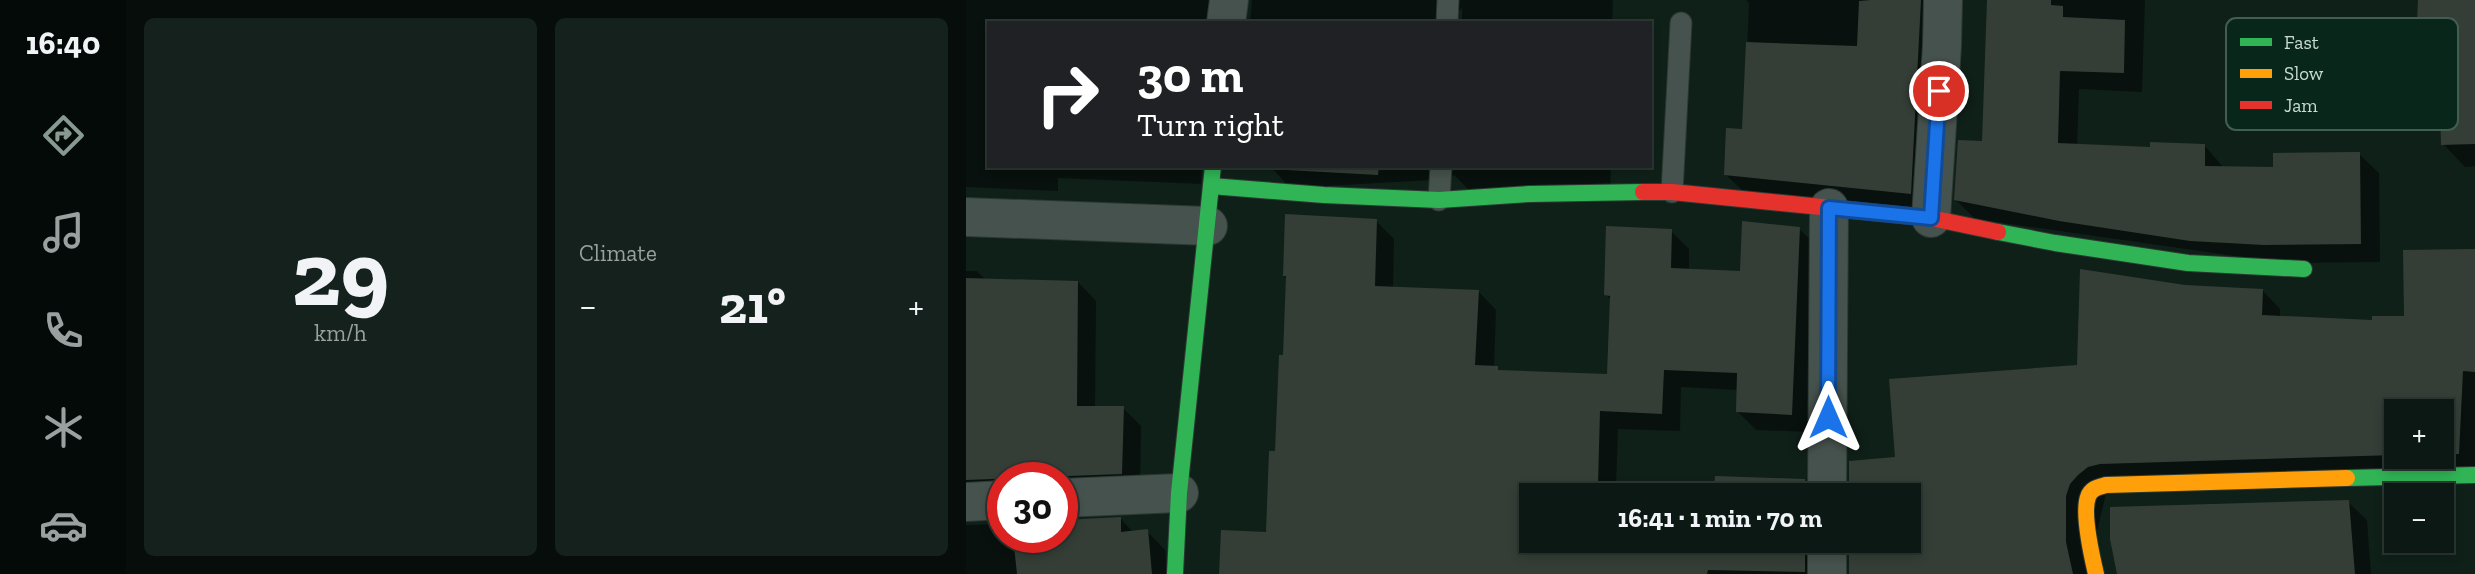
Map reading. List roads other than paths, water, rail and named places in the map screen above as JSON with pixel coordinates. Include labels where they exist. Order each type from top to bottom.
[{"type":"street","points":[[1226,21],[1228,0]]},
{"type":"street","points":[[1931,218],[1943,0]]},
{"type":"street","points":[[1175,574],[1179,493],[1213,168]]},
{"type":"street","points":[[1211,186],[1439,200],[1529,194],[1672,192],[1931,218],[2055,243],[2188,263],[2304,269]]},
{"type":"street","points":[[1827,483],[1829,208]]},
{"type":"street","points":[[966,217],[1208,226]]},
{"type":"street","points":[[2096,574],[2088,542],[2088,497],[2095,488],[2106,485],[2475,475]]},
{"type":"street","points":[[1078,497],[1179,493]]},
{"type":"street","points":[[966,502],[987,501]]},
{"type":"street","points":[[1827,553],[1827,574]]},
{"type":"lane","points":[[1447,21],[1448,0]]},
{"type":"lane","points":[[1672,192],[1681,23]]},
{"type":"lane","points":[[1439,200],[1441,168]]}]
